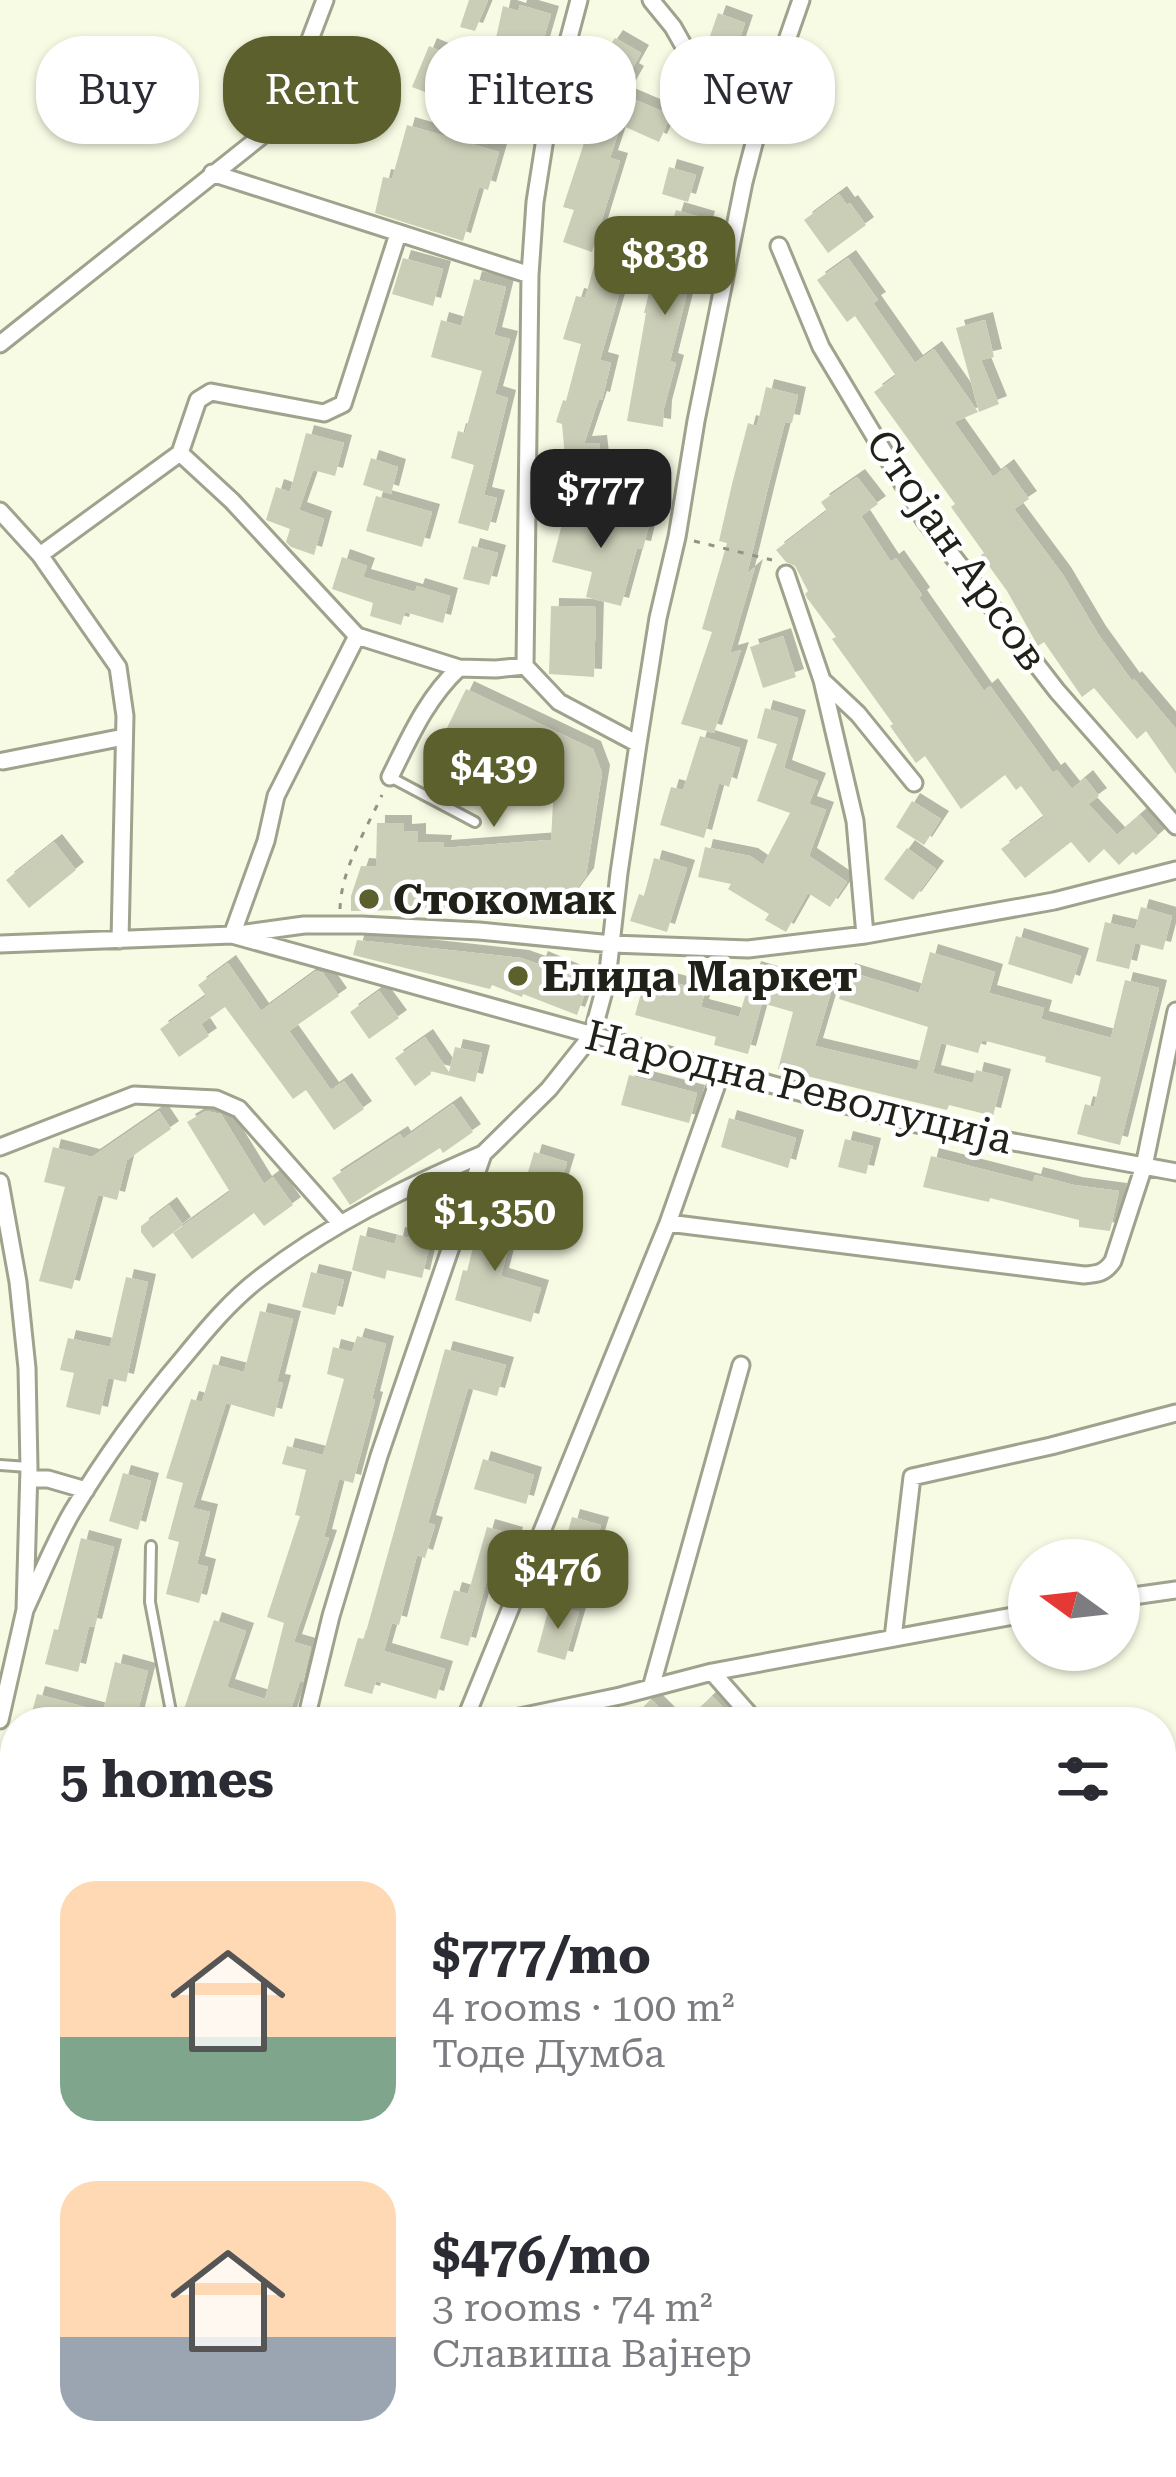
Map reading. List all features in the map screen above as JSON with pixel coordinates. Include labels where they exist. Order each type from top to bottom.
[{"type":"street","points":[[0,344],[264,134],[293,84],[325,0]]},
{"type":"street","points":[[580,0],[549,112],[536,202],[530,275],[525,667],[559,702],[638,744]]},
{"type":"street","points":[[651,0],[678,36]]},
{"type":"street","points":[[788,36],[801,0]]},
{"type":"street","points":[[25,1610],[86,1490],[159,1387],[213,1322],[257,1280],[340,1223],[483,1154],[550,1089],[592,1035],[607,980],[658,618],[754,144]]},
{"type":"street","points":[[212,173],[530,275]]},
{"type":"street","points":[[40,555],[180,453],[198,400],[211,392],[324,413],[343,404],[398,234]]},
{"type":"street","name":"Стојан Арсов","points":[[778,246],[821,347],[924,519],[1057,691],[1176,826]]},
{"type":"street","points":[[180,453],[232,501],[357,636],[459,668],[525,667]]},
{"type":"street","points":[[0,511],[40,555],[118,668],[125,716],[121,940]]},
{"type":"street","points":[[786,574],[822,680],[855,821],[866,935]]},
{"type":"street","points":[[357,636],[276,796],[266,841],[232,935],[304,925],[362,925],[748,949],[866,935],[1054,901],[1176,870]]},
{"type":"street","points":[[390,777],[425,707],[459,668]]},
{"type":"street","points":[[822,680],[914,783]]},
{"type":"street","points":[[3,761],[124,737]]},
{"type":"street","name":"Народна Револуција","points":[[0,944],[232,935],[911,1123],[1176,1172]]},
{"type":"street","points":[[668,1223],[1099,1274],[1113,1261],[1144,1166],[1176,1011]]},
{"type":"street","points":[[470,1707],[668,1223],[722,1070]]},
{"type":"street","points":[[0,1147],[134,1095],[225,1101],[239,1109],[340,1223]]},
{"type":"street","points":[[309,1707],[344,1570],[483,1154]]},
{"type":"street","points":[[0,1182],[27,1368],[29,1473],[25,1610],[3,1707]]},
{"type":"street","points":[[651,1688],[741,1365]]},
{"type":"street","points":[[893,1638],[912,1477],[1176,1412]]},
{"type":"street","points":[[29,1473],[86,1490]]},
{"type":"street","points":[[1140,1595],[1176,1590]]},
{"type":"street","points":[[564,1707],[712,1672],[1008,1617]]},
{"type":"street","points":[[712,1672],[743,1707]]},
{"type":"lane","points":[[390,777],[475,822]]},
{"type":"lane","points":[[0,1465],[29,1473]]},
{"type":"lane","points":[[152,1546],[150,1602],[170,1707]]},
{"type":"path","points":[[677,536],[772,560],[786,574]]},
{"type":"path","points":[[340,894],[390,777]]},
{"type":"building","points":[[469,0],[488,0],[475,31],[460,27]]},
{"type":"building","points":[[520,5],[551,14],[545,36],[496,36],[503,6],[518,11]]},
{"type":"building","points":[[718,13],[745,23],[741,36],[710,36]]},
{"type":"building","points":[[425,56],[425,92],[412,87]]},
{"type":"building","points":[[636,100],[660,110],[659,142],[636,132]]},
{"type":"building","points":[[407,125],[425,130],[425,144],[472,144],[499,152],[488,190],[479,187],[463,241],[375,213],[383,177],[392,179]]},
{"type":"building","points":[[584,144],[615,144],[610,158],[620,161],[592,252],[563,242],[574,210],[563,207]]},
{"type":"building","points":[[669,167],[696,175],[688,202],[662,194]]},
{"type":"building","points":[[839,194],[866,225],[828,253],[804,220]]},
{"type":"building","points":[[676,210],[707,219],[695,260],[702,261],[694,294],[687,293],[670,361],[676,363],[663,427],[627,421],[644,313]]},
{"type":"building","points":[[600,244],[631,253],[600,360],[611,363],[602,400],[584,444],[599,443],[601,461],[650,459],[651,477],[626,478],[626,474],[567,480],[562,424],[556,422],[581,344],[563,339],[576,296],[585,298]]},
{"type":"building","points":[[403,258],[443,269],[433,306],[392,294]]},
{"type":"building","points":[[848,258],[915,363],[934,349],[978,412],[954,422],[993,477],[1006,467],[1029,499],[1014,509],[1132,681],[1176,729],[1176,774],[1146,731],[1137,739],[1094,688],[1082,697],[1044,642],[1038,646],[951,507],[955,504],[874,392],[896,376],[855,316],[847,322],[817,280]]},
{"type":"building","points":[[474,279],[506,287],[494,335],[510,339],[495,394],[508,398],[484,495],[497,498],[488,531],[458,523],[474,465],[451,458],[458,431],[465,433],[482,371],[431,357],[441,320],[461,326]]},
{"type":"building","points":[[985,320],[994,357],[981,360],[999,404],[979,412],[956,328]]},
{"type":"building","points":[[766,387],[798,395],[792,423],[785,422],[768,488],[747,574],[755,567],[730,653],[741,650],[714,733],[681,724],[712,632],[702,629],[727,543],[719,541],[732,484],[748,423],[757,426]]},
{"type":"building","points":[[306,433],[344,443],[335,476],[313,470],[299,510],[324,519],[314,555],[291,547],[286,542],[290,529],[266,520],[276,487],[290,492]]},
{"type":"building","points":[[371,458],[398,467],[391,494],[363,485]]},
{"type":"building","points":[[857,477],[878,504],[861,516],[891,562],[896,558],[984,691],[990,686],[1053,773],[1057,770],[1072,789],[1085,778],[1099,796],[1088,804],[1117,835],[1140,815],[1158,836],[1136,855],[1133,852],[1119,865],[1104,849],[1089,863],[1071,842],[1025,878],[1001,849],[1044,817],[1021,786],[1016,790],[1005,775],[961,809],[925,756],[916,763],[832,639],[836,637],[807,598],[795,566],[776,550],[827,511],[821,502]]},
{"type":"building","points":[[376,496],[432,512],[422,547],[366,531]]},
{"type":"building","points":[[566,509],[616,522],[618,513],[650,521],[621,606],[586,597],[592,572],[552,562]]},
{"type":"building","points":[[472,546],[498,553],[489,585],[463,579]]},
{"type":"building","points":[[342,557],[367,566],[363,577],[450,596],[443,623],[405,612],[401,625],[370,616],[373,603],[332,589]]},
{"type":"building","points":[[551,606],[596,607],[594,677],[549,674]]},
{"type":"building","points":[[783,636],[796,677],[763,688],[750,647]]},
{"type":"building","points":[[466,689],[593,749],[602,773],[586,876],[568,900],[511,908],[351,911],[361,866],[376,867],[377,823],[404,823],[404,832],[418,831],[418,842],[444,843],[443,848],[551,840],[554,783],[447,728]]},
{"type":"building","points":[[765,708],[798,718],[784,768],[818,781],[809,804],[826,810],[809,856],[847,882],[830,907],[808,893],[786,932],[765,920],[769,914],[728,889],[731,884],[698,877],[705,847],[750,856],[763,865],[790,813],[757,801],[777,744],[757,738]]},
{"type":"building","points":[[700,736],[740,748],[729,787],[719,783],[704,838],[660,825],[671,787],[683,790]]},
{"type":"building","points":[[912,801],[941,819],[924,845],[896,827]]},
{"type":"building","points":[[54,842],[76,870],[29,908],[6,880]]},
{"type":"building","points":[[907,848],[936,869],[913,900],[884,879]]},
{"type":"building","points":[[654,858],[687,868],[667,932],[630,921],[639,894],[644,896]]},
{"type":"building","points":[[1141,907],[1172,916],[1163,950],[1135,943],[1129,969],[1096,961],[1105,922],[1135,929]]},
{"type":"building","points":[[1016,936],[1081,956],[1072,984],[1008,964]]},
{"type":"building","points":[[357,940],[521,958],[538,964],[540,959],[590,980],[577,1015],[492,985],[490,989],[353,955]]},
{"type":"building","points":[[930,952],[995,972],[989,993],[1044,1008],[1041,1019],[1111,1038],[1125,980],[1159,988],[1120,1145],[1077,1134],[1085,1104],[1094,1107],[1101,1077],[1045,1062],[1046,1057],[982,1040],[978,1053],[941,1043],[933,1073],[973,1083],[976,1070],[1003,1077],[993,1116],[949,1105],[947,1110],[778,1069],[793,1012],[762,1003],[748,1054],[714,1045],[716,1037],[635,1015],[646,975],[705,991],[701,1007],[739,1017],[753,969],[831,992],[815,1046],[917,1070],[928,1027],[839,999],[847,971],[919,993]]},
{"type":"building","points":[[228,963],[261,1011],[316,971],[323,973],[339,996],[289,1031],[331,1090],[344,1081],[364,1109],[334,1130],[306,1090],[293,1099],[225,1007],[201,1024],[209,1036],[179,1057],[160,1029],[206,996],[198,985]]},
{"type":"building","points":[[379,991],[399,1018],[369,1039],[350,1012]]},
{"type":"building","points":[[425,1037],[449,1072],[455,1047],[482,1053],[475,1082],[430,1071],[415,1086],[395,1058]]},
{"type":"building","points":[[629,1075],[697,1093],[689,1123],[621,1105]]},
{"type":"building","points":[[453,1104],[473,1132],[350,1205],[332,1178],[400,1134],[403,1139]]},
{"type":"building","points":[[159,1111],[171,1129],[127,1160],[117,1200],[98,1195],[72,1289],[39,1281],[65,1187],[44,1182],[53,1147],[92,1157]]},
{"type":"building","points":[[206,1111],[221,1114],[264,1184],[273,1177],[293,1205],[264,1226],[254,1213],[192,1259],[173,1233],[230,1192],[187,1122]]},
{"type":"building","points":[[729,1118],[796,1138],[788,1168],[721,1147]]},
{"type":"building","points":[[845,1139],[873,1146],[866,1174],[838,1167]]},
{"type":"building","points":[[534,1152],[567,1162],[552,1212],[519,1202]]},
{"type":"building","points":[[931,1156],[1033,1182],[1035,1175],[1119,1191],[1110,1231],[1079,1227],[1079,1220],[990,1198],[989,1202],[923,1187]]},
{"type":"building","points":[[169,1205],[183,1225],[153,1248],[141,1226]]},
{"type":"building","points":[[482,1213],[515,1222],[501,1276],[541,1288],[531,1322],[455,1300]]},
{"type":"building","points":[[360,1235],[395,1244],[397,1235],[430,1243],[422,1278],[387,1270],[385,1279],[352,1270]]},
{"type":"building","points":[[311,1272],[344,1280],[335,1315],[302,1307]]},
{"type":"building","points":[[126,1277],[148,1282],[126,1382],[108,1378],[100,1415],[66,1407],[74,1373],[60,1370],[68,1338],[110,1347]]},
{"type":"building","points":[[260,1311],[293,1319],[277,1382],[283,1383],[274,1417],[226,1403],[193,1508],[210,1512],[197,1564],[208,1567],[199,1603],[166,1594],[179,1542],[168,1539],[183,1483],[166,1478],[191,1399],[202,1402],[213,1364],[244,1372]]},
{"type":"building","points":[[357,1336],[386,1344],[353,1483],[339,1479],[324,1537],[329,1538],[294,1642],[311,1647],[292,1707],[185,1707],[214,1620],[246,1631],[227,1687],[265,1699],[284,1623],[267,1617],[300,1516],[295,1515],[306,1470],[282,1464],[287,1446],[323,1455],[344,1379],[327,1374],[333,1347],[352,1352]]},
{"type":"building","points":[[445,1349],[506,1365],[497,1396],[468,1388],[428,1523],[435,1525],[425,1558],[417,1555],[399,1625],[392,1623],[384,1651],[445,1669],[436,1699],[376,1681],[372,1694],[344,1686],[358,1638],[364,1639]]},
{"type":"building","points":[[483,1459],[534,1475],[526,1504],[474,1489]]},
{"type":"building","points":[[123,1473],[151,1481],[138,1530],[109,1521]]},
{"type":"building","points":[[572,1517],[601,1525],[587,1573],[559,1565]]},
{"type":"building","points":[[487,1527],[515,1535],[502,1584],[487,1580],[468,1646],[440,1638],[454,1590],[468,1594]]},
{"type":"building","points":[[81,1538],[114,1547],[78,1672],[45,1664]]},
{"type":"building","points":[[550,1604],[579,1612],[565,1660],[537,1652]]},
{"type":"building","points":[[115,1662],[148,1671],[139,1707],[104,1707]]},
{"type":"building","points":[[37,1694],[85,1707],[33,1707]]},
{"type":"building","points":[[712,1696],[723,1707],[701,1707]]},
{"type":"place","name":"Стокомак","points":[[369,899]]},
{"type":"place","name":"Елида Маркет","points":[[518,976]]}]
